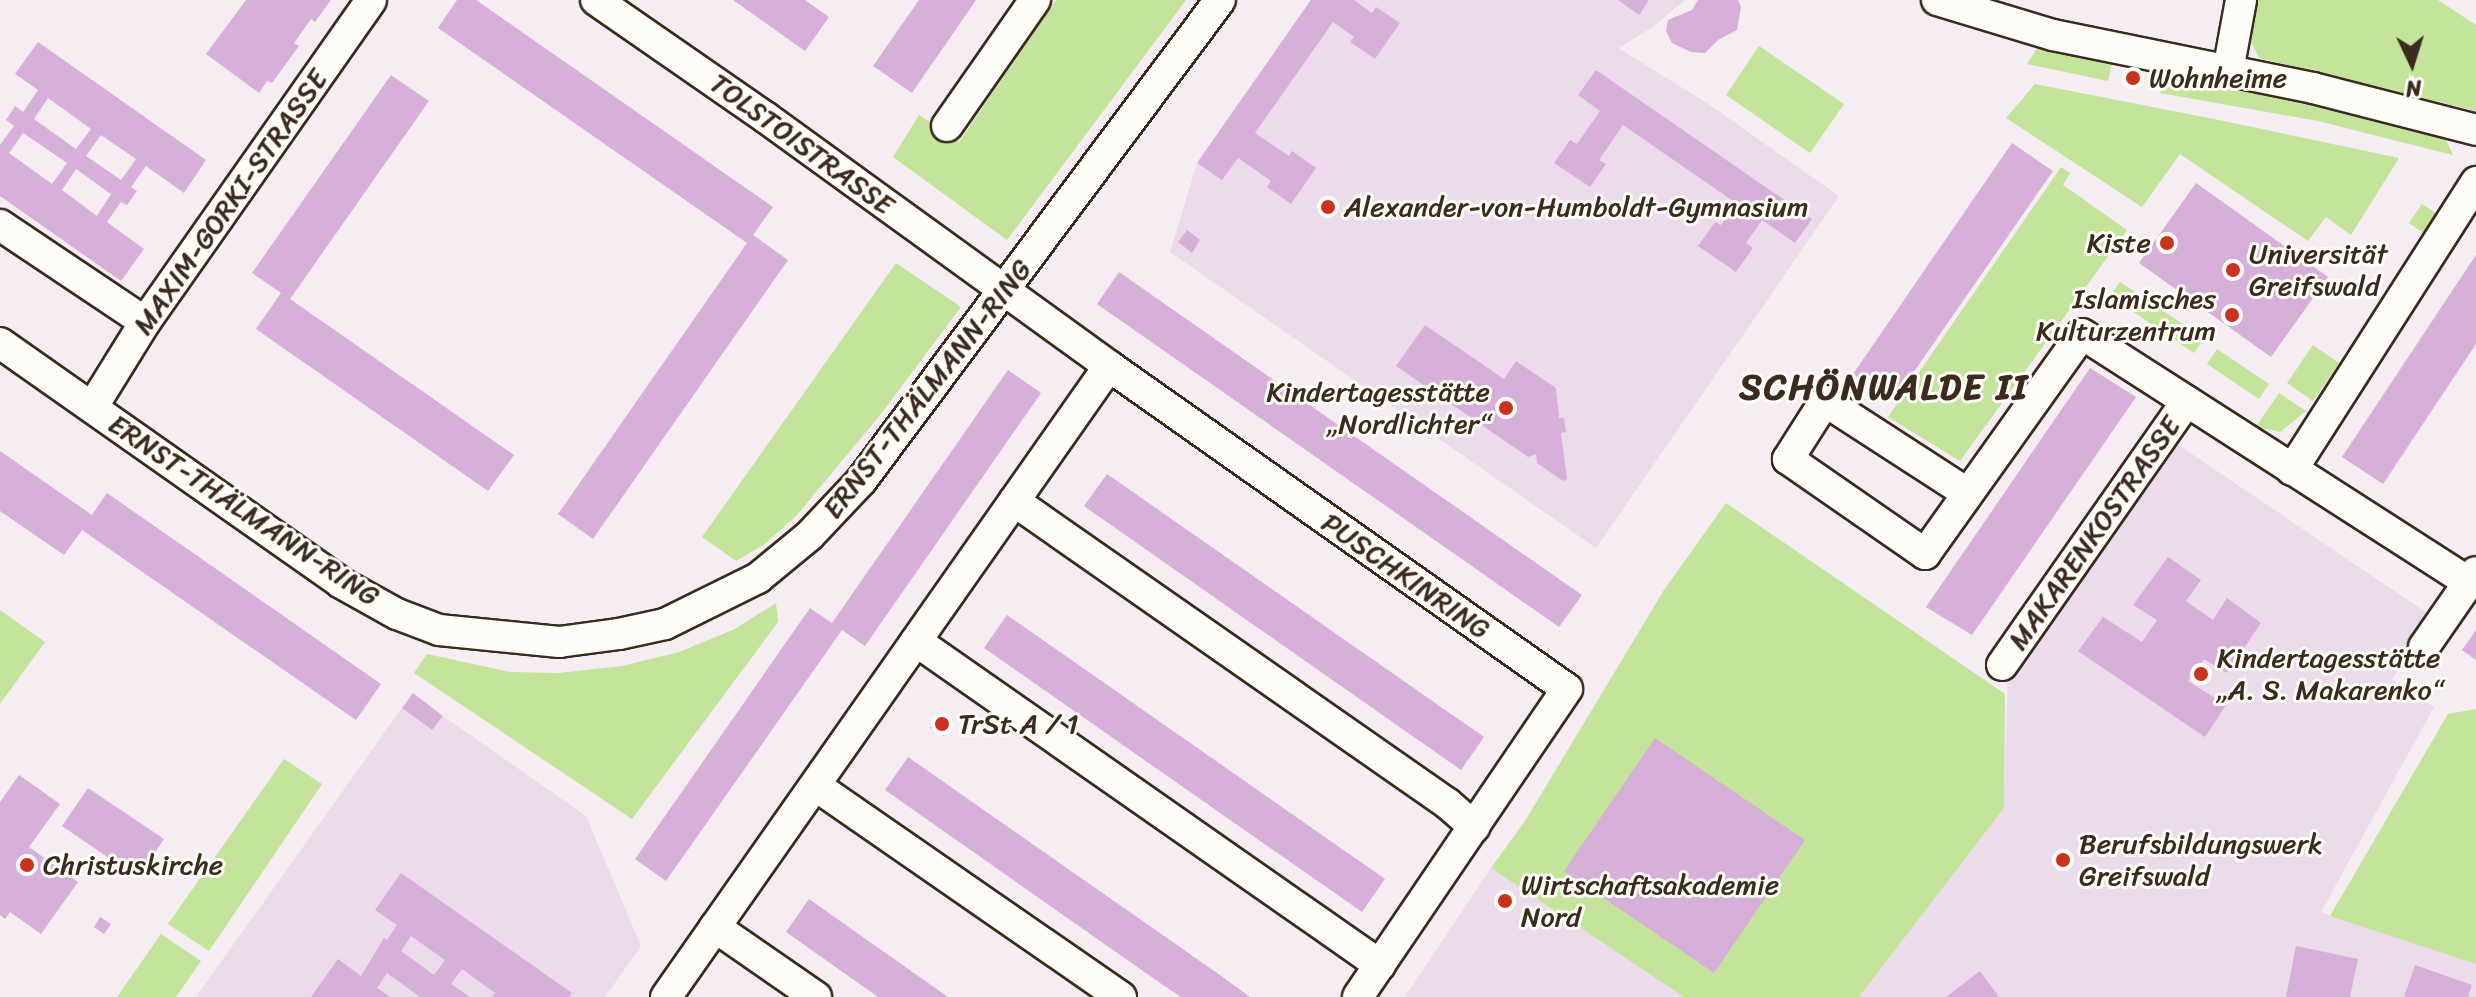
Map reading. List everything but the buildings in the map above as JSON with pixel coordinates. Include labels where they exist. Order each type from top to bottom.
[{"type":"street","name":"MAXIM-GORKI-STRASSE","points":[[93,406],[145,322],[371,0]]},
{"type":"street","name":"TOLSTOISTRASSE","points":[[596,0],[765,117],[1006,291]]},
{"type":"street","points":[[947,126],[1035,0]]},
{"type":"street","name":"ERNST-THÄLMANN-RING","points":[[0,343],[341,583],[397,614],[439,630],[559,642],[665,624],[758,578],[809,536],[861,481],[1006,291],[1220,0]]},
{"type":"street","points":[[1937,0],[2053,35],[2398,107],[2476,130]]},
{"type":"street","points":[[2228,71],[2241,0]]},
{"type":"street","points":[[2292,470],[2476,182]]},
{"type":"street","points":[[0,225],[145,322]]},
{"type":"street","name":"PUSCHKINRING","points":[[1006,291],[1567,689],[1358,997]]},
{"type":"street","name":"MAKARENKOSTRASSE","points":[[1967,493],[1825,401],[1788,459],[1925,554],[2082,334],[2292,470],[2472,577],[2424,647]]},
{"type":"street","points":[[666,997],[1109,366]]},
{"type":"street","name":"MAKARENKOSTRASSE","points":[[2002,665],[2187,401]]},
{"type":"street","points":[[1014,501],[1448,804],[1474,827]]},
{"type":"street","points":[[916,641],[1380,965]]},
{"type":"street","points":[[816,786],[1121,997]]},
{"type":"street","points":[[715,927],[816,997]]},
{"type":"shaded area","points":[[1311,0],[1685,0],[1650,29],[1618,48],[1707,103],[1839,196],[1596,548],[1170,252],[1197,163]]},
{"type":"shaded area","name":"Kindertagesstätte „A. S. Makarenko“","points":[[2174,442],[2430,615],[2392,680],[2434,707],[2321,912],[2476,964],[2476,997],[1859,997],[2004,808],[2008,668]]},
{"type":"shaded area","points":[[402,708],[431,730],[443,716],[586,816],[641,946],[605,997],[196,997]]},
{"type":"shaded area","name":"Wirtschaftsakademie Nord","points":[[1491,868],[1684,997],[1405,997]]},
{"type":"green space","points":[[1056,0],[1186,0],[1007,240],[893,157],[919,115],[959,142]]},
{"type":"green space","points":[[2255,0],[2438,0],[2476,25],[2476,111],[2259,58],[2251,42],[2250,18]]},
{"type":"green space","points":[[1759,46],[1844,104],[1810,153],[1726,95]]},
{"type":"green space","points":[[2038,47],[2112,65],[2108,81],[2027,64]]},
{"type":"green space","points":[[2165,74],[2274,94],[2444,135],[2453,155],[2318,121],[2160,93]]},
{"type":"green space","points":[[2035,84],[2399,158],[2351,235],[2326,217],[2308,241],[2180,154],[2142,207],[2006,118]]},
{"type":"green space","points":[[2061,167],[2070,173],[2063,185],[2127,230],[1960,461],[1888,417]]},
{"type":"green space","points":[[2422,204],[2442,217],[2428,236],[2409,223]]},
{"type":"green space","points":[[896,263],[961,307],[881,414],[796,516],[765,544],[736,561],[702,537]]},
{"type":"green space","points":[[2120,282],[2204,338],[2194,353],[2110,296]]},
{"type":"green space","points":[[2313,345],[2339,363],[2313,401],[2287,383]]},
{"type":"green space","points":[[2217,349],[2269,384],[2259,399],[2207,364]]},
{"type":"green space","points":[[2279,393],[2306,411],[2280,432],[2256,427]]},
{"type":"green space","points":[[1726,503],[2005,694],[2004,808],[1859,997],[1684,997],[1491,868],[1525,821],[1664,590]]},
{"type":"green space","points":[[776,603],[778,622],[632,819],[414,673],[427,654],[510,672],[559,673],[622,666],[679,652],[735,629]]},
{"type":"green space","points":[[0,610],[45,642],[0,704]]},
{"type":"green space","points":[[2476,709],[2476,964],[2330,916],[2448,714]]},
{"type":"green space","points":[[284,759],[322,784],[209,951],[168,924]]},
{"type":"green space","points":[[161,934],[201,961],[176,997],[117,997]]},
{"type":"place","name":"Wohnheime","points":[[2133,78]]},
{"type":"place","name":"Alexander-von-Humboldt-Gymnasium","points":[[1328,207]]},
{"type":"place","name":"Kiste","points":[[2167,243]]},
{"type":"place","name":"Universität Greifswald","points":[[2233,270]]},
{"type":"place","name":"Islamisches Kulturzentrum","points":[[2232,315]]},
{"type":"place","name":"Kindertagesstätte „Nordlichter“","points":[[1506,408]]},
{"type":"place","name":"Kindertagesstätte „A. S. Makarenko“","points":[[2201,674]]},
{"type":"place","name":"TrSt A / 1","points":[[942,724]]},
{"type":"place","name":"Berufsbildungswerk Greifswald","points":[[2063,860]]},
{"type":"place","name":"Christuskirche","points":[[27,865]]},
{"type":"place","name":"Wirtschaftsakademie Nord","points":[[1505,901]]},
{"type":"district","name":"SCHÖNWALDE II","points":[[1884,388]]}]
